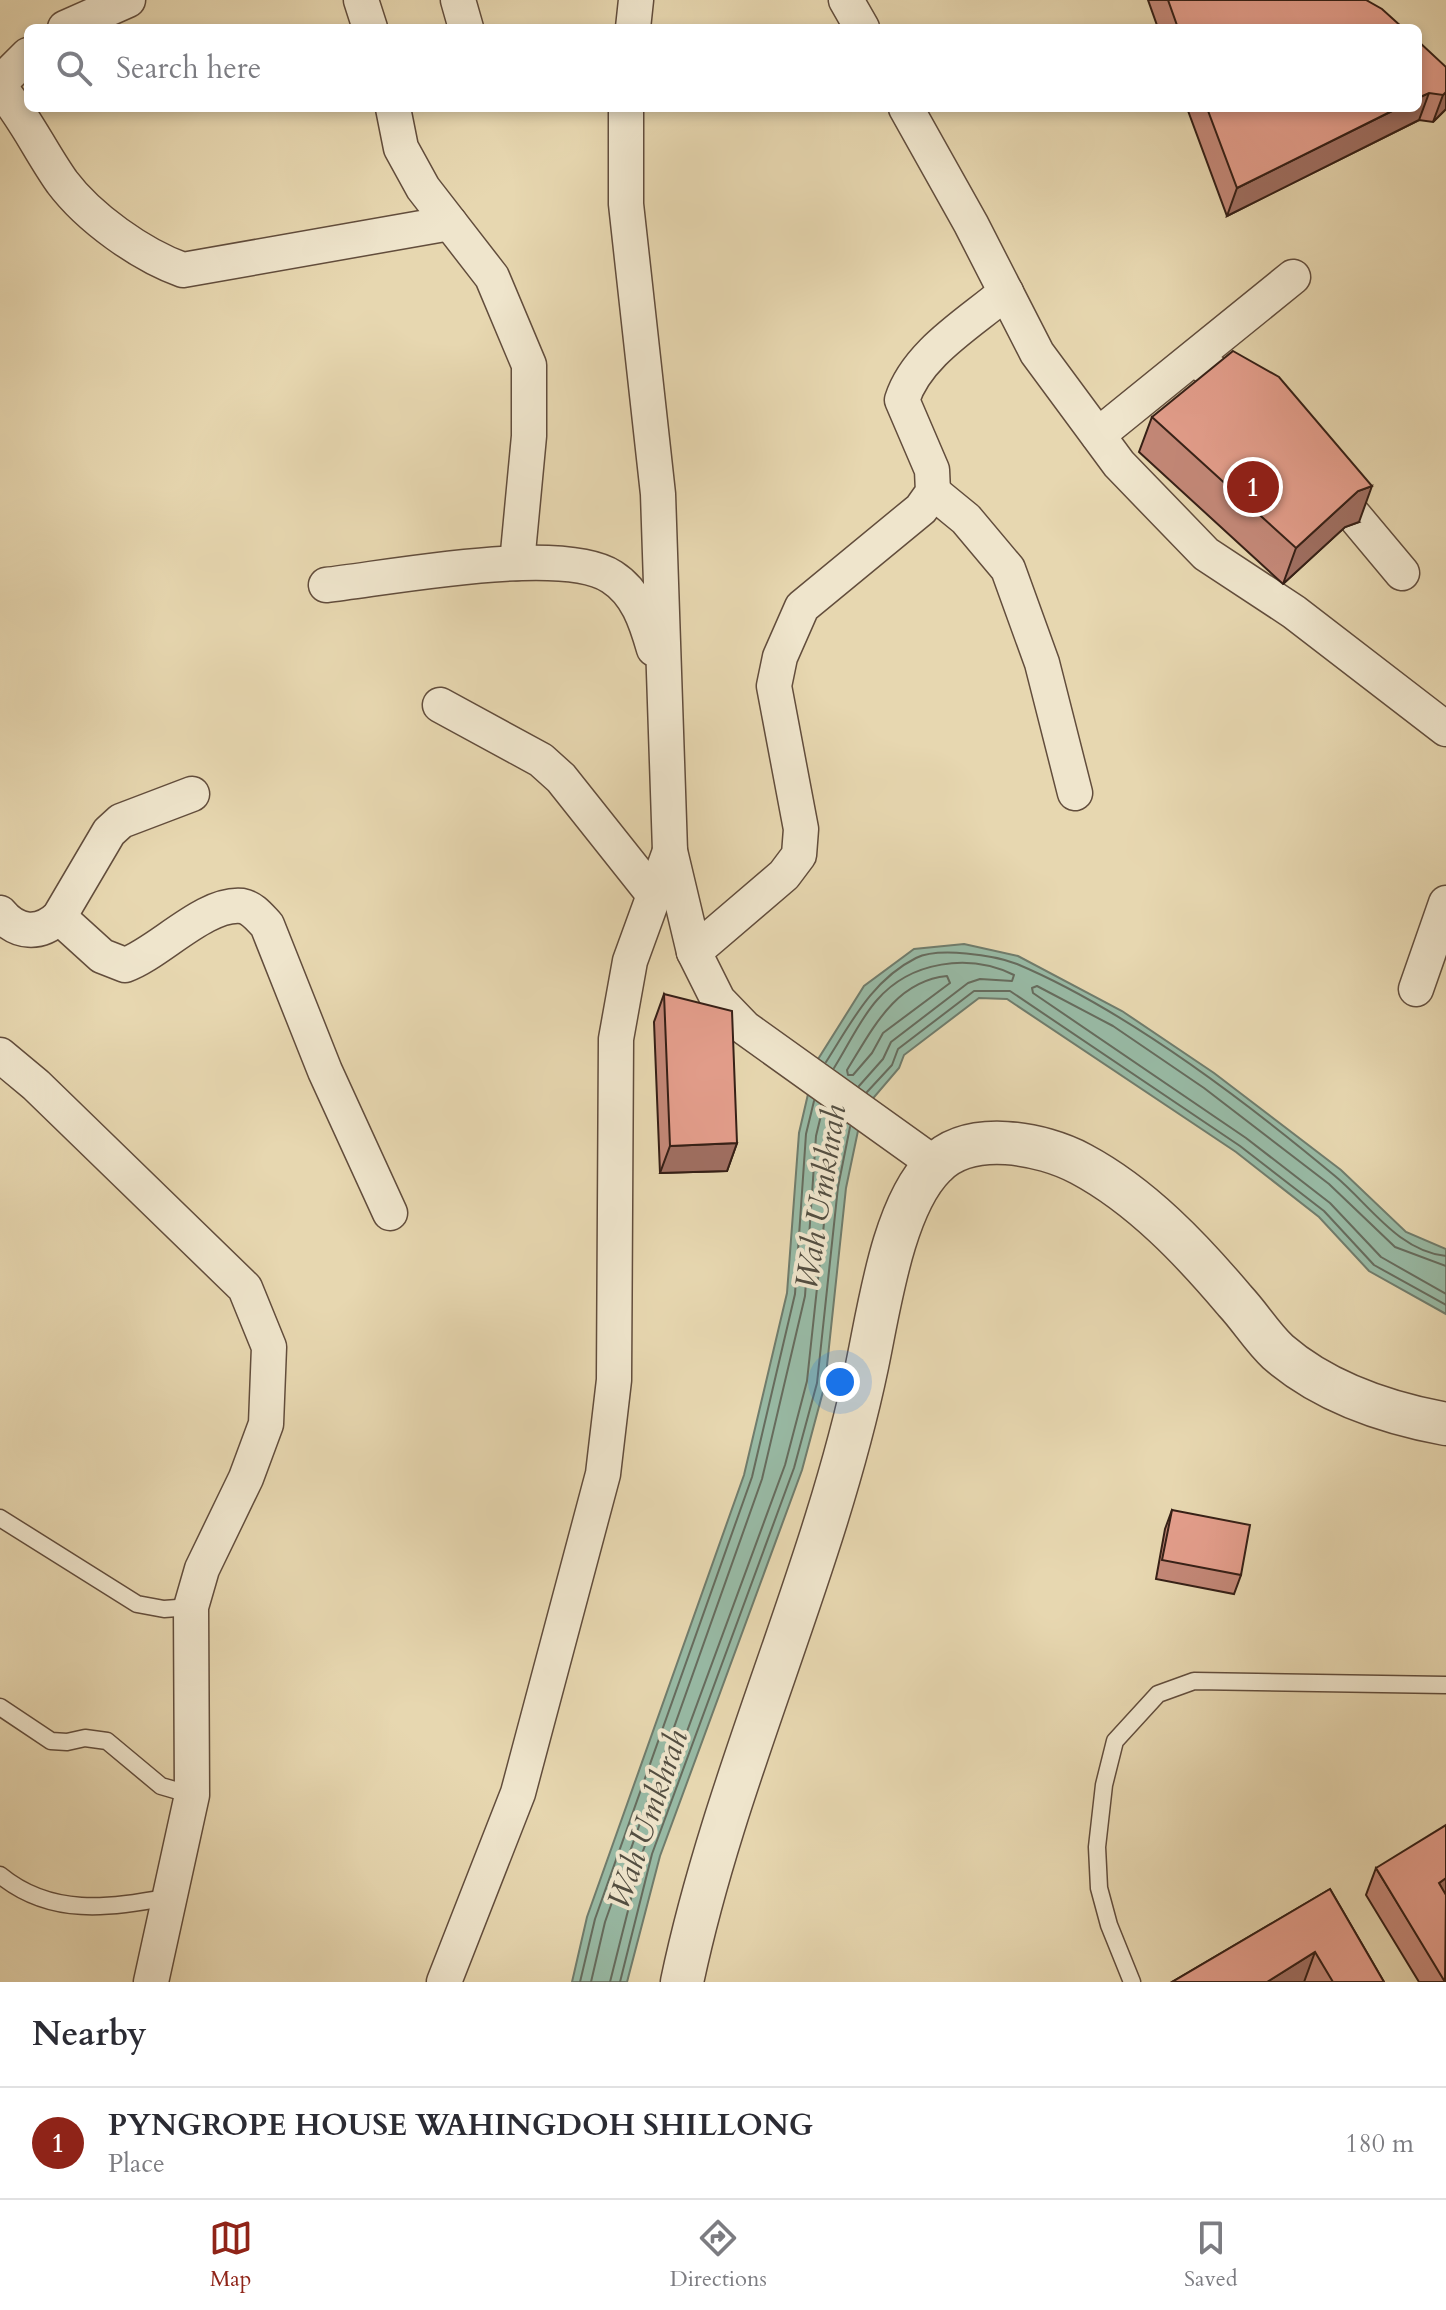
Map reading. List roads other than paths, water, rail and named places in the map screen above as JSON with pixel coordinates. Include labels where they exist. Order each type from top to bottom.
[{"type":"street","points":[[74,24],[128,0]]},
{"type":"street","points":[[361,0],[369,24]]},
{"type":"street","points":[[458,0],[465,24]]},
{"type":"street","points":[[633,24],[636,0]]},
{"type":"street","points":[[846,0],[860,24]]},
{"type":"street","points":[[24,59],[0,86],[64,184],[109,226],[166,264],[183,270],[450,223]]},
{"type":"street","points":[[394,112],[401,148],[423,188],[492,277],[529,365],[529,436],[517,563]]},
{"type":"street","points":[[626,112],[626,204],[658,494],[670,851],[694,952],[718,1000],[774,1050],[935,1164]]},
{"type":"street","points":[[908,112],[1037,353],[1119,464],[1206,554],[1294,612],[1446,729]]},
{"type":"street","points":[[1098,435],[1293,277]]},
{"type":"street","points":[[694,952],[784,875],[799,855],[801,829],[774,686],[780,657],[802,607],[921,509],[933,492],[932,470],[902,400],[908,382],[921,364],[1006,292]]},
{"type":"street","points":[[1194,358],[1273,419]]},
{"type":"street","points":[[1313,466],[1402,573]]},
{"type":"street","points":[[933,492],[966,519],[1008,569],[1042,663],[1075,793]]},
{"type":"street","points":[[326,585],[517,563],[587,566],[610,575],[629,590],[646,620],[664,684]]},
{"type":"street","points":[[440,705],[541,760],[561,778],[654,895]]},
{"type":"street","points":[[8,930],[38,932],[59,917],[109,832],[121,821],[192,794]]},
{"type":"street","points":[[444,1982],[518,1793],[603,1474],[614,1380],[616,1039],[630,961],[670,851]]},
{"type":"street","points":[[1416,989],[1446,903]]},
{"type":"street","points":[[59,917],[102,956],[125,965],[220,910],[242,906],[255,912],[267,925],[325,1071],[390,1213]]},
{"type":"street","points":[[0,1055],[36,1085],[245,1288],[269,1347],[266,1424],[255,1457],[202,1569],[191,1607],[192,1795],[151,1982]]},
{"type":"street","points":[[682,1982],[722,1837],[819,1538],[860,1393],[890,1257],[913,1195],[935,1164],[962,1148],[992,1142],[1038,1148],[1078,1162],[1116,1185],[1192,1252],[1276,1350],[1311,1377],[1409,1417],[1446,1424]]},
{"type":"lane","points":[[0,1518],[137,1604],[164,1609],[191,1607]]},
{"type":"lane","points":[[1132,1982],[1109,1925],[1099,1888],[1097,1847],[1104,1785],[1115,1741],[1158,1694],[1194,1681],[1446,1685]]},
{"type":"lane","points":[[0,1707],[51,1741],[67,1742],[85,1738],[107,1741],[161,1786],[192,1795]]},
{"type":"lane","points":[[0,1875],[34,1897],[64,1906],[115,1907],[170,1897]]},
{"type":"water","name":"Wah Umkhrah","points":[[964,944],[1018,956],[1122,1011],[1214,1073],[1341,1170],[1406,1232],[1446,1249],[1446,1314],[1369,1271],[1319,1217],[1236,1152],[1007,999],[979,998],[904,1055],[899,1068],[869,1103],[859,1126],[846,1188],[825,1384],[802,1470],[660,1856],[627,1982],[572,1982],[587,1917],[744,1475],[787,1293],[799,1133],[815,1064],[864,986],[914,949]]},
{"type":"place","name":"PYNGROPE HOUSE WAHINGDOH SHILLONG","points":[[1253,487]]}]
